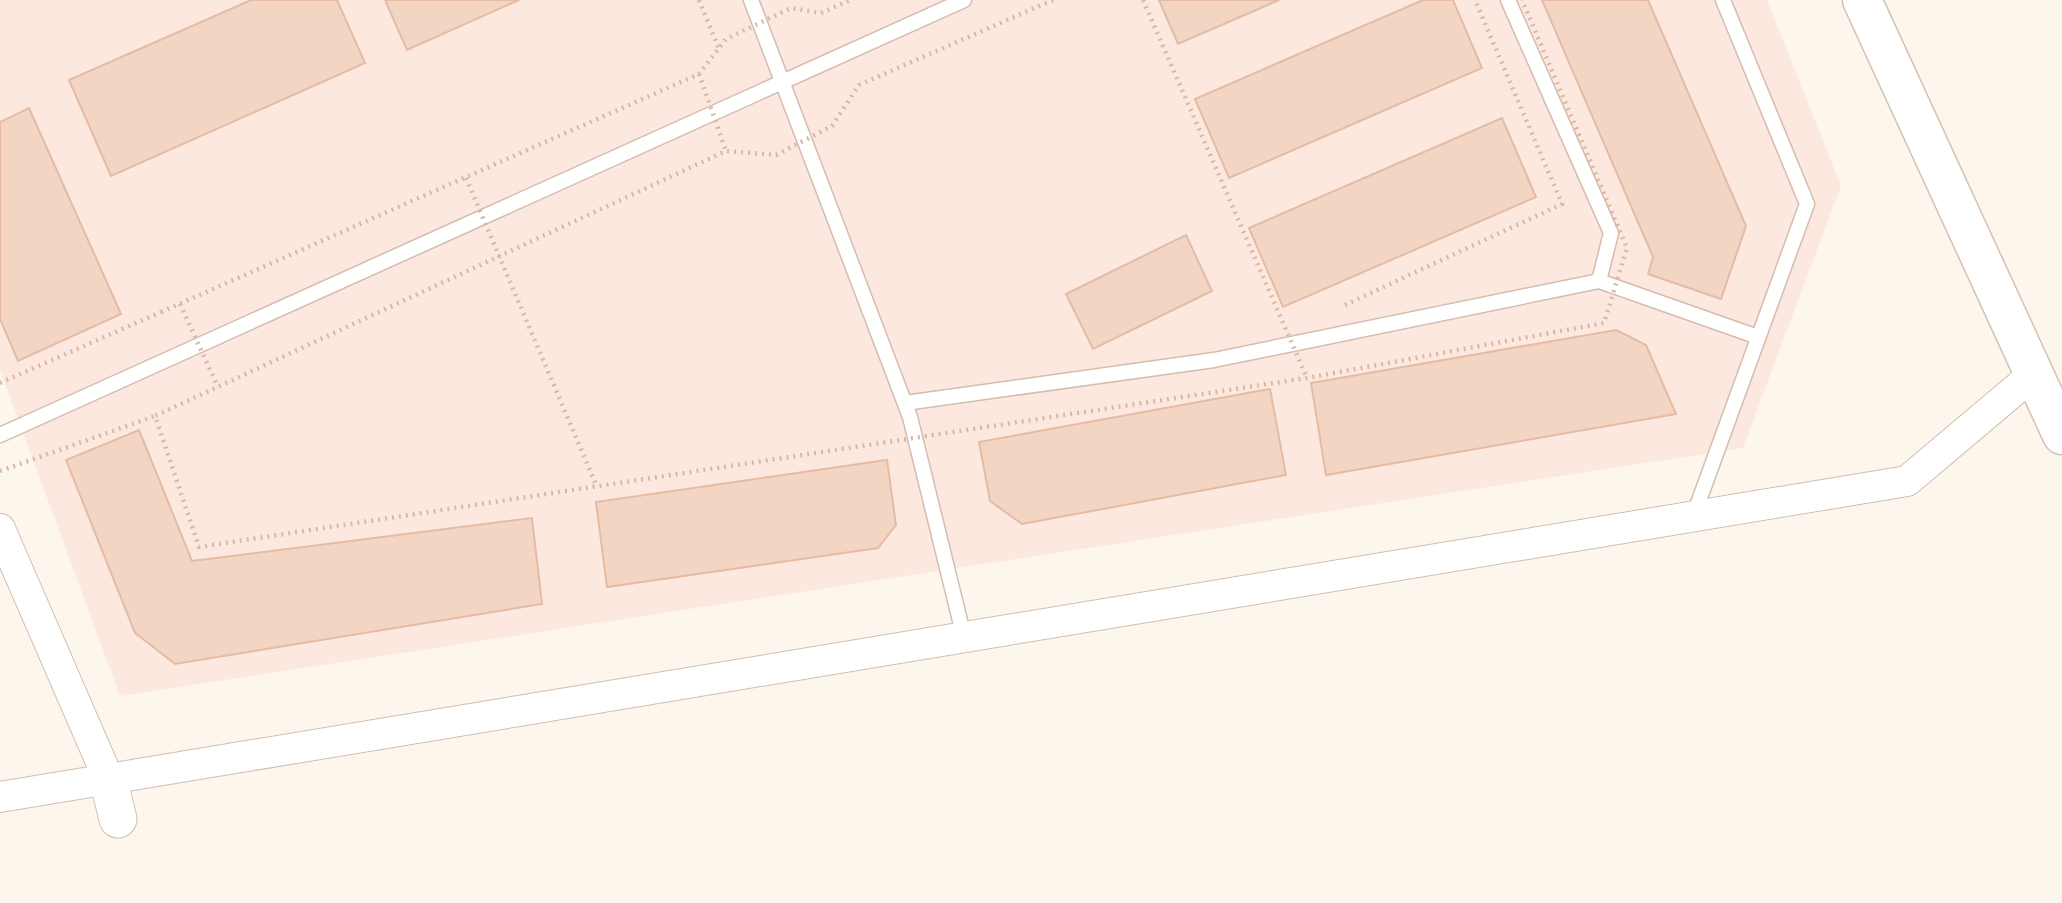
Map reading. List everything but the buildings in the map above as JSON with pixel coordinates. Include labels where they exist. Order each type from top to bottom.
[{"type":"main road","points":[[1862,0],[2060,431]]},
{"type":"street","points":[[0,797],[1907,481],[2034,374]]},
{"type":"street","points":[[0,529],[108,778],[118,819]]},
{"type":"lane","points":[[751,0],[905,403],[964,637]]},
{"type":"lane","points":[[0,435],[964,0]]},
{"type":"lane","points":[[1508,0],[1611,233],[1599,281]]},
{"type":"lane","points":[[1693,517],[1807,204],[1723,0]]},
{"type":"lane","points":[[905,403],[1214,360],[1599,281],[1758,337]]},
{"type":"path","points":[[699,0],[719,49]]},
{"type":"path","points":[[0,383],[699,74],[726,39],[792,8],[821,13],[850,0]]},
{"type":"path","points":[[0,471],[155,416],[726,151],[776,155],[832,126],[859,85],[1053,0]]},
{"type":"path","points":[[1143,0],[1307,378]]},
{"type":"path","points":[[1337,309],[1562,204],[1475,0]]},
{"type":"path","points":[[155,416],[199,547],[1307,378],[1604,323],[1627,248],[1522,0]]},
{"type":"path","points":[[699,74],[726,151]]},
{"type":"path","points":[[466,178],[597,486]]},
{"type":"path","points":[[180,304],[218,387]]},
{"type":"path","points":[[1287,333],[1299,327]]},
{"type":"shaded area","points":[[0,0],[1767,0],[1841,186],[1743,448],[120,696],[0,370]]}]
